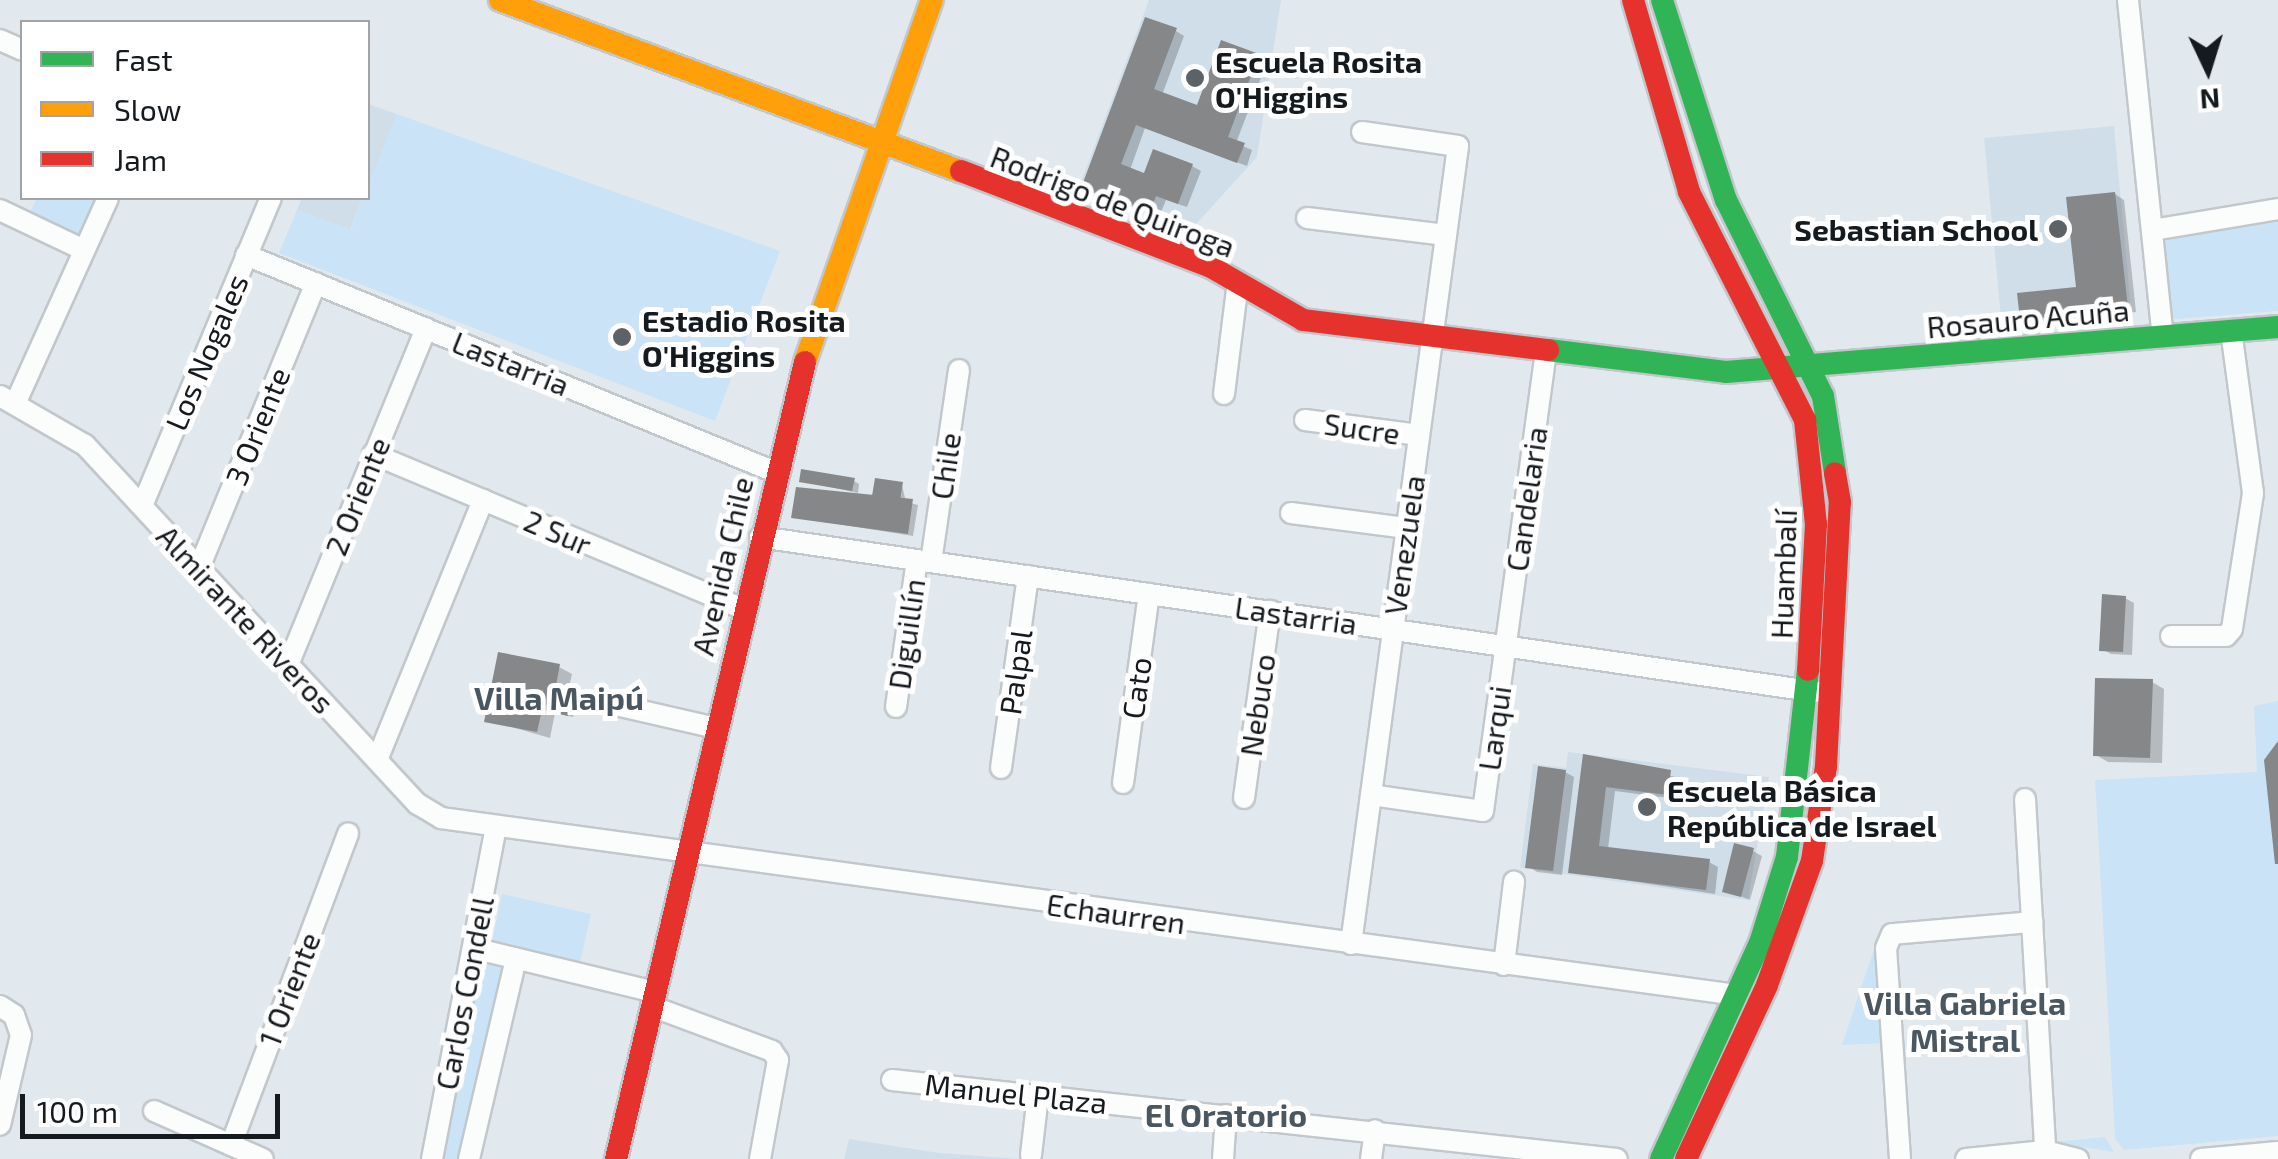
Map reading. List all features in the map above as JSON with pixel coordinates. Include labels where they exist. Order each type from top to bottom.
[{"type":"main road","name":"Rodrigo de Quiroga","points":[[500,0],[1141,238],[1238,282],[1294,318],[1726,372],[1782,370]]},
{"type":"main road","name":"Avenida Chile","points":[[616,1159],[775,472],[814,328],[932,0]]},
{"type":"main road","name":"Huambalí","points":[[1633,0],[1689,192],[1782,370],[1804,420],[1814,464],[1821,818],[1804,888],[1686,1159]]},
{"type":"main road","name":"Huambalí","points":[[1660,1159],[1736,996],[1788,856],[1820,692],[1839,476],[1812,367],[1726,200],[1662,0]]},
{"type":"main road","name":"Rosauro Acuña","points":[[1782,370],[2278,327]]},
{"type":"street","points":[[2128,0],[2163,336]]},
{"type":"street","name":"Venezuela","points":[[1351,944],[1458,146],[1362,132]]},
{"type":"street","points":[[8,400],[107,200]]},
{"type":"street","name":"Los Nogales","points":[[142,506],[269,200]]},
{"type":"street","points":[[2153,230],[2278,209]]},
{"type":"street","points":[[0,210],[84,250]]},
{"type":"street","points":[[1307,218],[1446,235]]},
{"type":"street","name":"Lastarria","points":[[246,254],[775,472]]},
{"type":"street","points":[[1224,394],[1238,282]]},
{"type":"street","name":"3 Oriente","points":[[199,568],[316,283]]},
{"type":"street","name":"2 Oriente","points":[[288,665],[426,328]]},
{"type":"street","points":[[2171,636],[2226,636],[2232,629],[2253,493],[2231,331]]},
{"type":"street","name":"Candelaria","points":[[1506,646],[1546,352]]},
{"type":"street","name":"Chile","points":[[924,561],[959,370]]},
{"type":"street","name":"Almirante Riveros","points":[[8,400],[70,432],[433,815],[496,826]]},
{"type":"street","name":"Sucre","points":[[1305,420],[1419,435]]},
{"type":"street","name":"2 Sur","points":[[374,454],[743,609]]},
{"type":"street","points":[[377,760],[483,500]]},
{"type":"street","points":[[1291,513],[1407,528]]},
{"type":"street","name":"Lastarria","points":[[760,537],[1820,692]]},
{"type":"street","name":"Diguillín","points":[[896,708],[924,561]]},
{"type":"street","name":"Palpal","points":[[1002,768],[1028,576]]},
{"type":"street","name":"Cato","points":[[1123,783],[1149,594]]},
{"type":"street","name":"Nebuco","points":[[1244,798],[1270,611]]},
{"type":"street","name":"Larqui","points":[[1371,795],[1483,810],[1506,646]]},
{"type":"street","points":[[608,703],[716,728]]},
{"type":"street","points":[[2025,798],[2032,922],[2034,1154]]},
{"type":"street","name":"Echaurren","points":[[496,826],[686,856],[1736,996]]},
{"type":"street","name":"Carlos Condell","points":[[432,1159],[496,826]]},
{"type":"street","name":"1 Oriente","points":[[231,1145],[348,833]]},
{"type":"street","points":[[1504,965],[1514,882]]},
{"type":"street","points":[[1900,1159],[1886,948],[1892,934],[1902,928],[2032,922]]},
{"type":"street","points":[[473,948],[653,999],[772,1051],[778,1060],[760,1159]]},
{"type":"street","name":"Carlos Condell","points":[[469,1159],[516,958]]},
{"type":"street","points":[[0,1006],[18,1021],[21,1035],[0,1125]]},
{"type":"street","name":"Manuel Plaza","points":[[892,1080],[1617,1159]]},
{"type":"street","points":[[1031,1155],[1038,1095]]},
{"type":"street","points":[[154,1111],[263,1159]]},
{"type":"street","points":[[1223,1159],[1226,1115]]},
{"type":"street","points":[[1371,1159],[1375,1130]]},
{"type":"street","points":[[2200,1159],[2278,1152]]},
{"type":"street","points":[[1966,1159],[2034,1154],[2078,1159]]},
{"type":"shaded area","name":"Escuela Rosita O'Higgins","points":[[1149,0],[1281,0],[1257,157],[1188,233],[1077,193]]},
{"type":"shaded area","points":[[370,105],[397,114],[370,182]]},
{"type":"shaded area","name":"Estadio Rosita O'Higgins","points":[[397,114],[780,251],[715,421],[279,253],[297,210],[351,229],[363,200],[370,200],[370,182]]},
{"type":"shaded area","name":"Sebastian School","points":[[2114,126],[2132,320],[2002,328],[1984,138]]},
{"type":"shaded area","points":[[36,200],[95,200],[77,239],[28,216]]},
{"type":"shaded area","points":[[301,200],[362,200],[350,230],[297,210]]},
{"type":"shaded area","points":[[2278,219],[2278,311],[2163,320],[2154,243]]},
{"type":"shaded area","points":[[2278,701],[2278,1136],[2124,1150],[2115,1139],[2095,780],[2257,772],[2254,706]]},
{"type":"shaded area","name":"Escuela Básica República de Israel","points":[[1568,752],[1769,777],[1748,900],[1520,868],[1533,764],[1566,768]]},
{"type":"shaded area","points":[[502,894],[591,914],[579,967],[491,946]]},
{"type":"shaded area","points":[[1878,937],[1884,1043],[1842,1045]]},
{"type":"shaded area","points":[[479,961],[506,966],[466,1159],[443,1159]]},
{"type":"shaded area","points":[[2105,1137],[2114,1152],[2053,1142]]},
{"type":"shaded area","points":[[849,1139],[939,1153],[1023,1159],[844,1159]]},
{"type":"building","points":[[1145,17],[1177,28],[1154,89],[1197,105],[1221,40],[1259,54],[1228,137],[1245,143],[1237,163],[1136,125],[1121,164],[1144,173],[1153,149],[1193,164],[1178,204],[1156,196],[1150,214],[1081,188]]},
{"type":"building","points":[[2115,192],[2128,308],[2020,320],[2017,293],[2076,287],[2066,197]]},
{"type":"building","points":[[801,469],[855,478],[852,491],[799,482]]},
{"type":"building","points":[[875,478],[903,482],[900,500],[872,496]]},
{"type":"building","points":[[796,487],[913,499],[908,534],[791,518]]},
{"type":"building","points":[[2102,594],[2126,596],[2123,652],[2099,651]]},
{"type":"building","points":[[498,652],[560,664],[555,691],[572,694],[568,716],[542,710],[537,732],[484,722]]},
{"type":"building","points":[[2095,678],[2153,679],[2150,758],[2093,756]]},
{"type":"building","points":[[2278,741],[2278,864],[2275,864],[2264,760]]},
{"type":"building","points":[[1583,754],[1671,770],[1668,795],[1606,787],[1599,846],[1710,859],[1706,890],[1568,873]]},
{"type":"building","points":[[1538,766],[1566,770],[1553,871],[1525,868]]},
{"type":"building","points":[[1734,843],[1754,848],[1741,897],[1722,892]]},
{"type":"traffic: fast","points":[[1662,0],[1726,200],[1823,396],[1835,473]]},
{"type":"traffic: fast","points":[[1548,350],[1726,372],[2278,327]]},
{"type":"traffic: fast","points":[[1661,1159],[1760,943],[1787,857],[1808,670]]},
{"type":"traffic: slow","points":[[500,0],[961,171]]},
{"type":"traffic: slow","points":[[805,362],[932,0]]},
{"type":"traffic: jam","points":[[1633,0],[1689,192],[1805,420],[1816,524],[1808,670]]},
{"type":"traffic: jam","points":[[961,171],[1211,267],[1303,320],[1548,350]]},
{"type":"traffic: jam","points":[[616,1159],[805,362]]},
{"type":"traffic: jam","points":[[1686,1159],[1767,985],[1812,861],[1826,766],[1840,502],[1835,473]]},
{"type":"place","name":"Escuela Rosita O'Higgins","points":[[1195,78]]},
{"type":"place","name":"Sebastian School","points":[[2058,229]]},
{"type":"place","name":"Estadio Rosita O'Higgins","points":[[622,337]]},
{"type":"place","name":"Escuela Básica República de Israel","points":[[1647,807]]},
{"type":"district","name":"Villa Maipú","points":[[559,697]]},
{"type":"district","name":"Villa Gabriela Mistral","points":[[1965,1022]]},
{"type":"district","name":"El Oratorio","points":[[1226,1114]]}]
